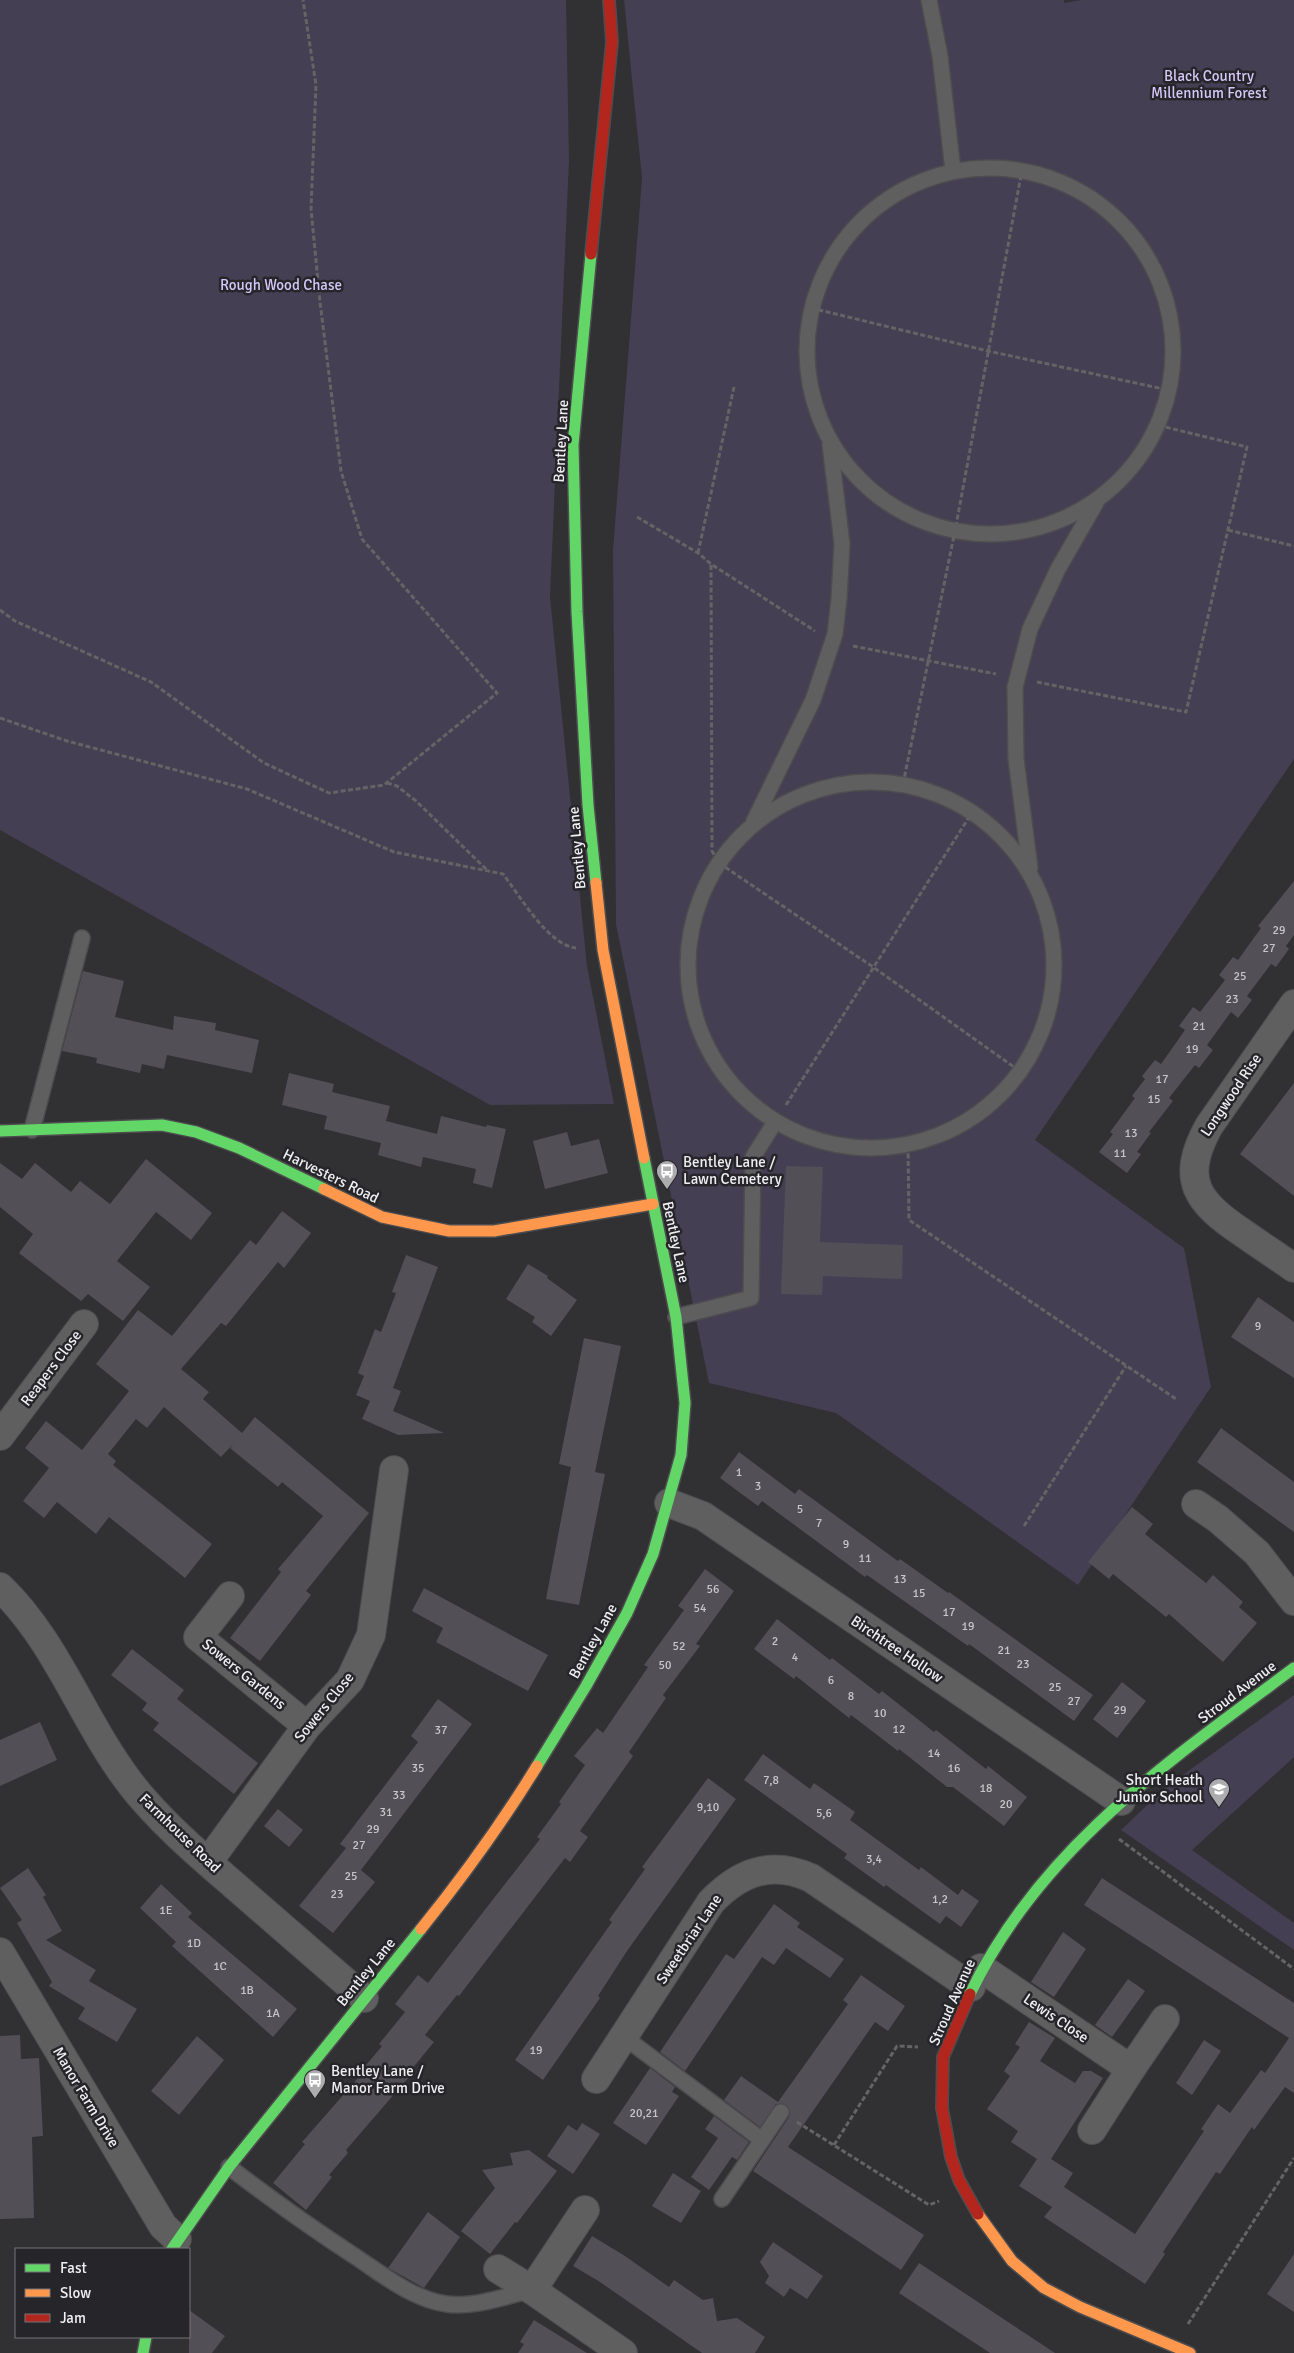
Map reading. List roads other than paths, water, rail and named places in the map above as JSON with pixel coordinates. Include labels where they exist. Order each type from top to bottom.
[{"type":"street","name":"Bentley Lane","points":[[174,2244],[229,2167],[456,1885],[516,1800],[586,1686],[627,1613],[653,1554],[669,1503],[681,1455],[685,1403],[676,1317],[603,950],[588,805],[574,530],[574,445],[612,42],[609,0]]},
{"type":"street","name":"Longwood Rise","points":[[1294,1004],[1209,1126],[1199,1143],[1194,1163],[1196,1183],[1204,1203],[1217,1215],[1294,1268]]},
{"type":"street","name":"Harvesters Road","points":[[0,1131],[162,1125],[196,1132],[239,1148],[382,1217],[449,1231],[494,1231],[653,1204]]},
{"type":"street","name":"Reapers Close","points":[[0,1436],[84,1324]]},
{"type":"street","name":"Sowers Close","points":[[208,1862],[307,1726],[350,1680],[371,1635],[394,1470]]},
{"type":"street","name":"Birchtree Hollow","points":[[669,1503],[703,1516],[1121,1801]]},
{"type":"street","points":[[1196,1504],[1218,1519],[1257,1553],[1294,1601]]},
{"type":"street","name":"Farmhouse Road","points":[[0,1587],[15,1601],[50,1652],[108,1752],[144,1800],[208,1862],[364,1998]]},
{"type":"street","name":"Sowers Gardens","points":[[230,1596],[198,1637],[307,1726]]},
{"type":"street","name":"Stroud Avenue","points":[[1190,2353],[1059,2298],[1020,2270],[991,2234],[963,2193],[945,2139],[941,2114],[942,2063],[976,1978],[1006,1929],[1042,1880],[1096,1822],[1294,1668]]},
{"type":"street","name":"Sweetbriar Lane","points":[[596,2079],[711,1902],[725,1888],[742,1876],[760,1871],[778,1869],[796,1871],[811,1878],[976,1978]]},
{"type":"street","name":"Manor Farm Drive","points":[[0,1952],[174,2244]]},
{"type":"street","name":"Lewis Close","points":[[976,1978],[1131,2068]]},
{"type":"street","points":[[1092,2130],[1165,2019]]},
{"type":"street","points":[[532,2290],[585,2210]]},
{"type":"street","points":[[498,2269],[532,2290],[623,2353]]},
{"type":"street","points":[[143,2353],[146,2338]]},
{"type":"lane","points":[[929,0],[940,56],[953,171]]},
{"type":"lane","points":[[976,168],[1022,170],[1066,184],[1105,208],[1137,241],[1160,281],[1172,326],[1172,372],[1162,417],[1140,458],[1109,492],[1070,517],[1027,532],[980,536],[935,528],[894,508],[857,480],[830,442],[812,400],[806,354],[811,308],[827,265],[854,227],[889,197],[931,177],[953,171],[976,168]]},
{"type":"lane","points":[[750,829],[813,700],[835,634],[840,599],[842,544],[830,442]]},
{"type":"lane","points":[[1031,877],[1016,758],[1015,686],[1030,629],[1058,569],[1098,499]]},
{"type":"lane","points":[[857,781],[903,784],[947,798],[973,811],[1018,855],[1041,895],[1053,940],[1054,986],[1043,1031],[1021,1072],[990,1106],[952,1131],[908,1146],[862,1149],[817,1141],[774,1122],[739,1093],[711,1056],[694,1013],[687,968],[692,922],[709,879],[736,841],[750,829],[770,811],[812,791],[857,781]]},
{"type":"lane","points":[[32,1130],[82,938]]},
{"type":"lane","points":[[676,1317],[751,1298],[753,1157],[774,1122]]},
{"type":"lane","points":[[624,2037],[762,2140]]},
{"type":"lane","points":[[722,2199],[781,2112]]},
{"type":"lane","points":[[229,2167],[281,2208],[386,2277],[419,2296],[448,2305],[473,2304],[532,2290]]},
{"type":"place","name":"Bentley Lane / Lawn Cemetery","points":[[667,1190]]},
{"type":"place","name":"Short Heath Junior School","points":[[1219,1808]]},
{"type":"place","name":"Bentley Lane / Manor Farm Drive","points":[[315,2099]]},
{"type":"park label","name":"Black Country Millennium Forest","points":[[1209,84]]},
{"type":"park label","name":"Rough Wood Chase","points":[[281,285]]}]
